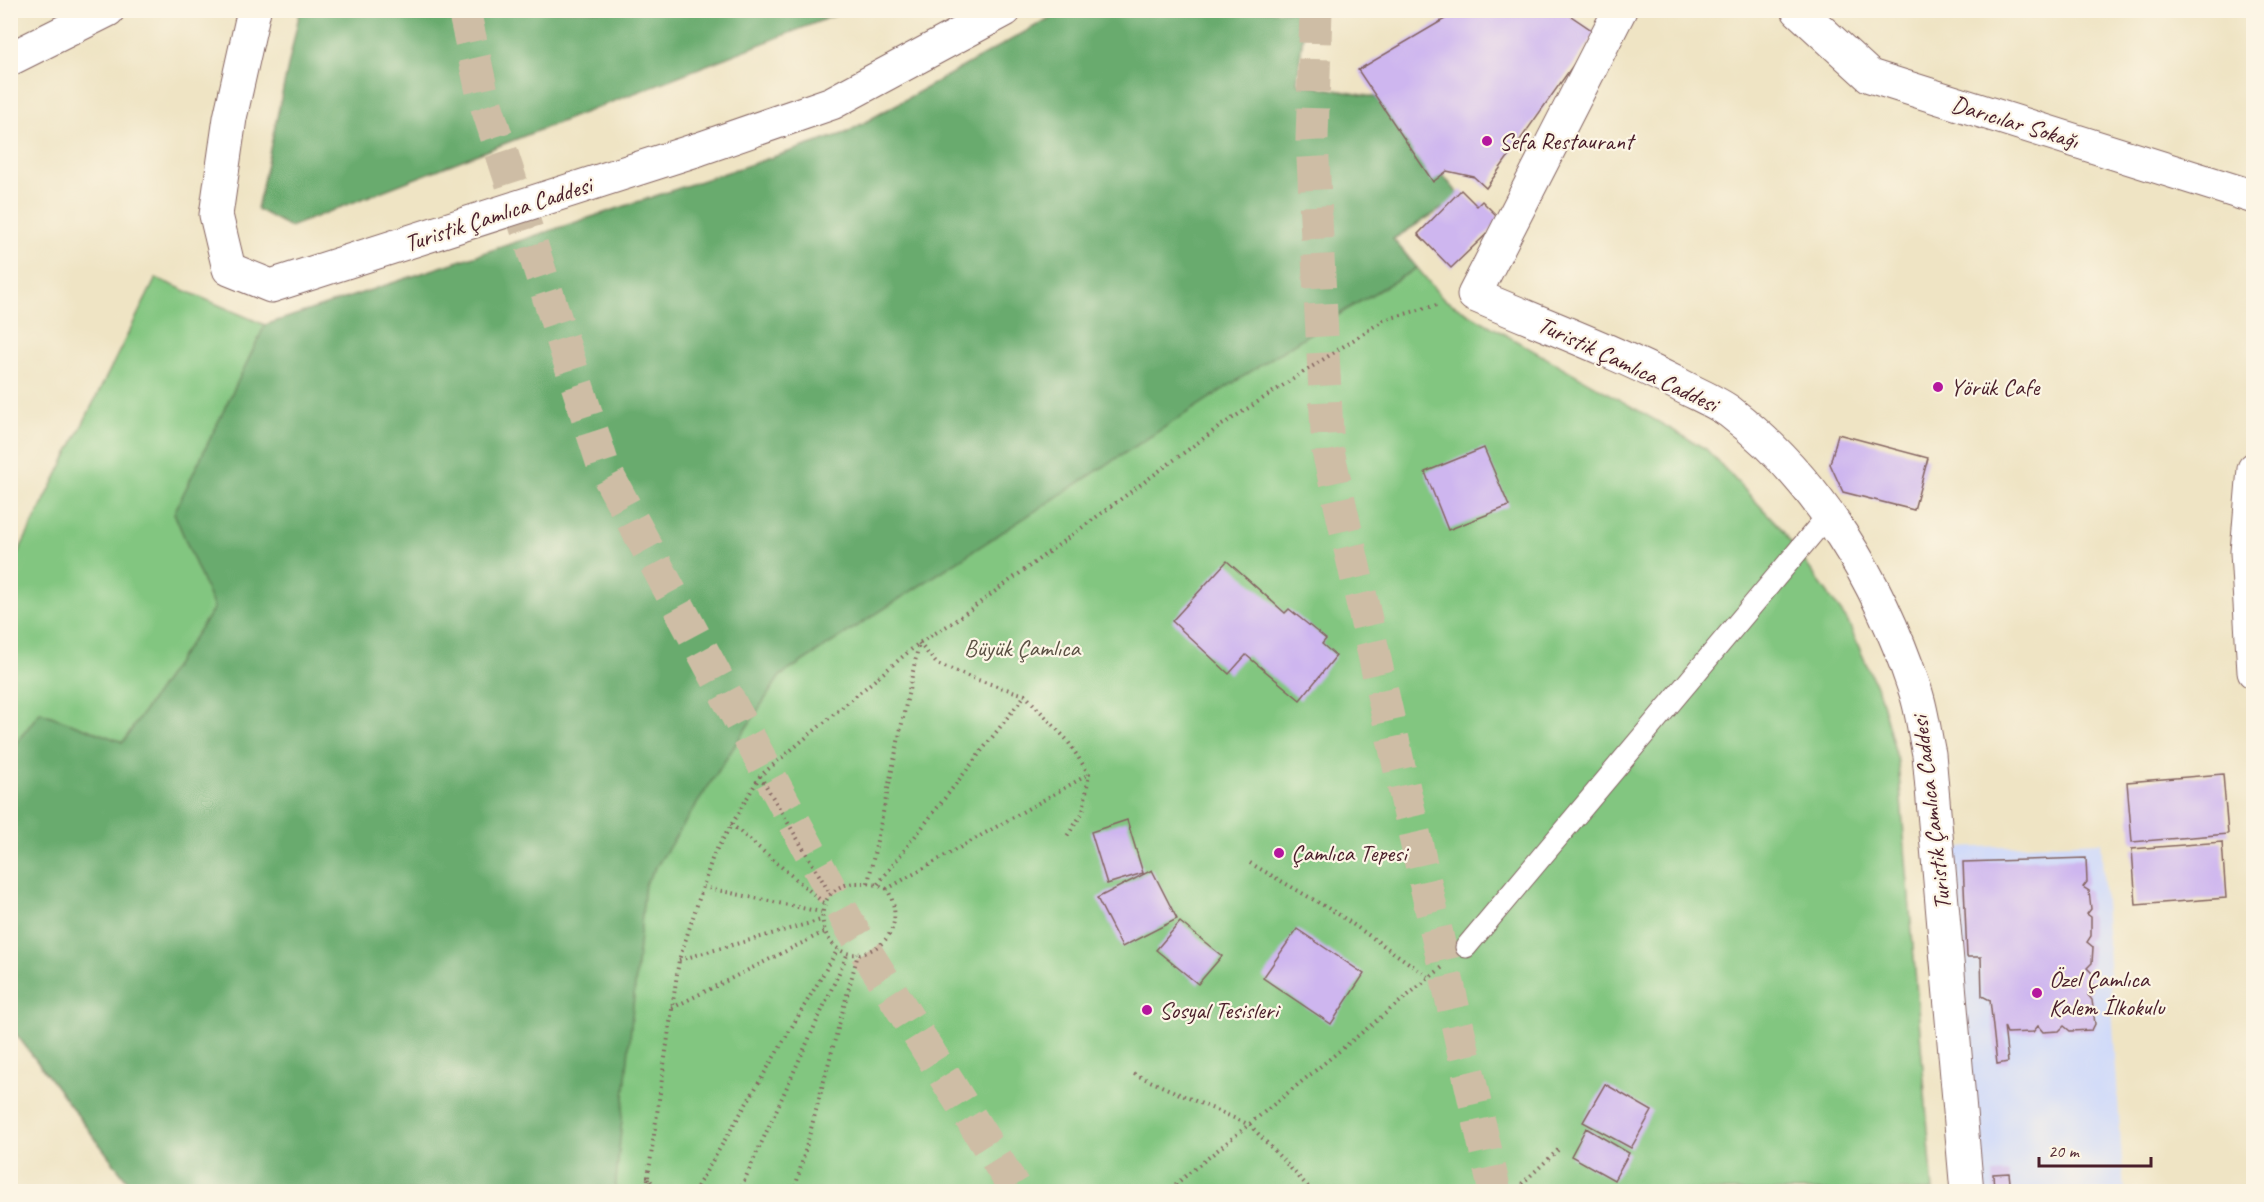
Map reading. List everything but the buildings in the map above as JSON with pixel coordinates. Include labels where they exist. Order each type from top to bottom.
[{"type":"street","points":[[10,60],[108,10]]},
{"type":"street","name":"Turistik Çamlıca Caddesi","points":[[254,10],[230,118],[216,215],[229,269],[270,286],[699,149],[832,103],[1005,10]]},
{"type":"street","points":[[1474,295],[1620,10]]},
{"type":"street","name":"Darıcılar Sokağı","points":[[1798,10],[1870,76],[2253,197]]},
{"type":"street","name":"Turistik Çamlıca Caddesi","points":[[1474,295],[1649,370],[1728,411],[1780,456],[1828,514],[1867,576],[1892,627],[1915,689],[1929,754],[1967,1191]]},
{"type":"street","points":[[2253,476],[2247,552],[2253,672]]},
{"type":"lane","points":[[1466,947],[1828,514]]},
{"type":"path","points":[[647,1191],[679,960],[712,856],[760,776],[919,643],[952,623],[1219,427],[1384,320],[1474,295]]},
{"type":"path","points":[[919,643],[937,664],[1026,695],[1067,740],[1089,774],[1083,812],[1065,839]]},
{"type":"path","points":[[868,883],[919,643]]},
{"type":"path","points":[[878,884],[1026,695]]},
{"type":"path","points":[[887,889],[1089,774]]},
{"type":"path","points":[[760,776],[831,895]]},
{"type":"path","points":[[731,824],[825,904]]},
{"type":"path","points":[[1250,863],[1338,914],[1429,977]]},
{"type":"path","points":[[848,884],[878,884],[887,889],[895,903],[895,922],[886,940],[871,950],[858,954],[838,949],[824,932],[821,912],[825,904],[831,895],[848,884]]},
{"type":"path","points":[[703,887],[821,912]]},
{"type":"path","points":[[679,960],[821,920]]},
{"type":"path","points":[[672,1008],[824,932]]},
{"type":"path","points":[[1166,1191],[1466,947]]},
{"type":"path","points":[[694,1191],[838,949]]},
{"type":"path","points":[[739,1191],[848,953]]},
{"type":"path","points":[[794,1191],[858,954]]},
{"type":"path","points":[[1134,1074],[1250,1125],[1313,1191]]},
{"type":"path","points":[[1513,1191],[1558,1150]]},
{"type":"path","points":[[648,1177],[658,1191]]},
{"type":"shaded area","name":"Özel Çamlıca Kalem İlkokulu","points":[[2101,842],[2124,1191],[1984,1191],[1971,1090],[1960,962],[1956,848]]},
{"type":"green space","points":[[300,10],[846,11],[290,227],[257,209]]},
{"type":"green space","name":"Büyük Çamlıca","points":[[1062,11],[1306,11],[1297,83],[1378,98],[1461,197],[1393,239],[1443,299],[1706,449],[1779,526],[1847,620],[1880,695],[1898,762],[1933,1191],[135,1191],[11,1027],[11,567],[156,278],[265,325],[846,133]]},
{"type":"green space","points":[[1062,11],[1306,11],[1297,83],[1378,98],[1461,197],[1393,239],[1417,268],[1349,308],[780,676],[645,884],[615,1191],[135,1191],[11,1027],[10,751],[40,712],[123,742],[214,608],[174,513],[265,325],[846,133]]},
{"type":"tunnel","points":[[464,10],[482,92],[604,468],[853,931],[1017,1192]]},
{"type":"tunnel","points":[[1316,10],[1312,140],[1328,451],[1495,1192]]},
{"type":"place","name":"Sefa Restaurant","points":[[1487,141]]},
{"type":"place","name":"Yörük Cafe","points":[[1938,387]]},
{"type":"place","name":"Çamlıca Tepesi","points":[[1279,853]]},
{"type":"place","name":"Özel Çamlıca Kalem İlkokulu","points":[[2037,993]]},
{"type":"place","name":"Sosyal Tesisleri","points":[[1147,1010]]}]
